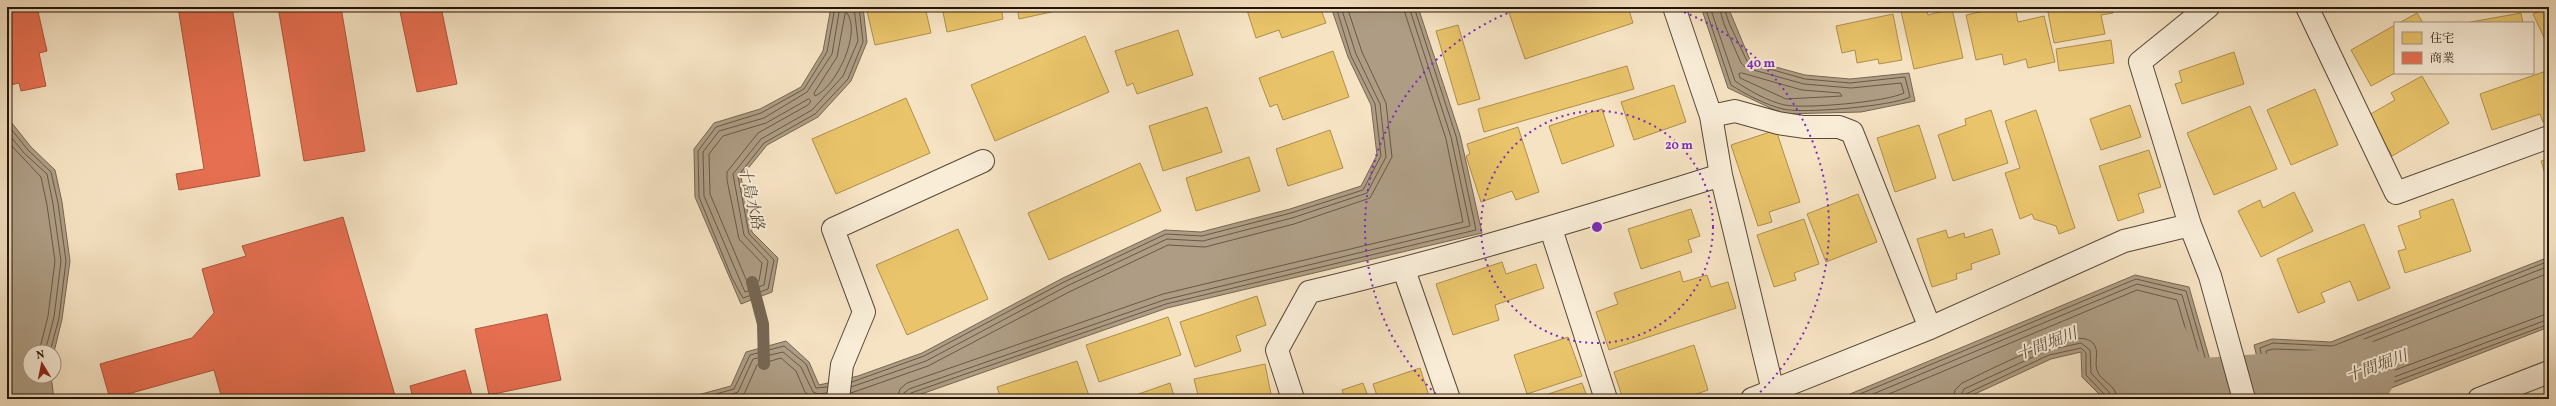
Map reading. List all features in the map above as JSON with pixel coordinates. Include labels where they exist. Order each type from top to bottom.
[{"type":"street","points":[[1674,7],[1711,116],[1721,175],[1773,391]]},
{"type":"street","points":[[2208,7],[2140,62],[2190,224],[2210,276],[2244,399]]},
{"type":"street","points":[[2307,7],[2396,193],[2549,137]]},
{"type":"street","points":[[1711,116],[1735,111],[1778,123],[1804,127],[1839,127],[1852,132],[1930,328]]},
{"type":"street","points":[[838,399],[842,366],[864,312],[833,229],[983,161]]},
{"type":"street","points":[[1293,399],[1277,350],[1309,292],[1404,270],[1551,229],[1721,175]]},
{"type":"street","points":[[1752,399],[1930,328],[2124,241],[2190,224]]},
{"type":"street","points":[[1551,229],[1606,399]]},
{"type":"street","points":[[1404,270],[1449,399]]},
{"type":"street","points":[[2479,399],[2549,372]]},
{"type":"water","points":[[831,7],[863,7],[867,42],[851,81],[818,117],[767,145],[741,177],[752,232],[778,258],[772,292],[741,304],[695,197],[694,149],[714,123],[760,109],[801,87],[823,51]]},
{"type":"water","points":[[1331,7],[1418,7],[1460,135],[1482,233],[1167,308],[907,399],[683,399],[731,386],[746,352],[786,341],[809,362],[819,385],[858,376],[922,353],[1063,278],[1165,230],[1201,232],[1290,209],[1361,186],[1377,155],[1371,105],[1348,57]]},
{"type":"water","points":[[1701,7],[1728,7],[1750,60],[1805,75],[1850,79],[1909,73],[1915,101],[1861,112],[1783,114],[1728,88]]},
{"type":"water","points":[[2420,7],[2508,7],[2474,11]]},
{"type":"water","points":[[7,117],[31,147],[55,170],[62,202],[70,261],[62,319],[56,344],[22,344],[22,384],[52,384],[54,399],[7,399]]},
{"type":"water","points":[[2549,257],[2549,327],[2365,398],[2267,399],[2254,345],[2272,339],[2331,342]]},
{"type":"water","points":[[2135,275],[2189,287],[2221,399],[2104,399],[2082,377],[2081,352],[2051,359],[1964,399],[1838,399]]},
{"type":"building: 住宅","points":[[866,7],[925,7],[931,33],[875,45]]},
{"type":"building: 住宅","points":[[942,7],[1001,7],[1003,19],[947,32]]},
{"type":"building: 住宅","points":[[1017,7],[1074,7],[1019,19]]},
{"type":"building: 住宅","points":[[1246,7],[1320,7],[1326,23],[1282,38],[1279,30],[1256,38]]},
{"type":"building: 住宅","points":[[1518,7],[1628,7],[1633,23],[1525,59],[1508,10]]},
{"type":"building: 住宅","points":[[1926,7],[1928,15],[1952,9],[1963,58],[1914,69],[1901,11]]},
{"type":"building: 住宅","points":[[2003,7],[2015,7],[2018,22],[2044,16],[2055,62],[2028,68],[2026,59],[2004,65],[2002,54],[1976,60],[1966,15]]},
{"type":"building: 住宅","points":[[2047,7],[2112,7],[2113,13],[2101,15],[2105,34],[2054,43]]},
{"type":"building: 住宅","points":[[2548,7],[2549,9],[2549,48],[2533,14]]},
{"type":"building: 住宅","points":[[2417,13],[2422,22],[2401,22]]},
{"type":"building: 住宅","points":[[2521,13],[2523,22],[2471,22]]},
{"type":"building: 住宅","points":[[1893,14],[1902,60],[1879,64],[1878,59],[1857,63],[1855,50],[1842,53],[1836,26]]},
{"type":"building: 住宅","points":[[1458,25],[1480,99],[1458,105],[1436,31]]},
{"type":"building: 住宅","points":[[2394,26],[2394,74],[2371,86],[2351,50]]},
{"type":"building: 住宅","points":[[1178,30],[1193,75],[1137,94],[1133,83],[1127,86],[1115,51]]},
{"type":"building: 住宅","points":[[1085,36],[1109,92],[995,141],[971,85]]},
{"type":"building: 住宅","points":[[2111,40],[2114,63],[2059,71],[2056,49]]},
{"type":"building: 住宅","points":[[1333,51],[1349,97],[1283,120],[1277,104],[1270,107],[1259,78]]},
{"type":"building: 住宅","points":[[2234,52],[2244,84],[2182,104],[2175,84],[2182,82],[2179,71]]},
{"type":"building: 住宅","points":[[1627,66],[1634,89],[1484,132],[1478,109]]},
{"type":"building: 住宅","points":[[2549,70],[2549,120],[2543,122],[2540,114],[2492,130],[2480,94]]},
{"type":"building: 住宅","points":[[2422,76],[2449,123],[2392,156],[2369,115],[2395,100],[2391,93]]},
{"type":"building: 住宅","points":[[1674,85],[1686,122],[1634,140],[1621,102]]},
{"type":"building: 住宅","points":[[2315,89],[2338,145],[2291,165],[2267,110]]},
{"type":"building: 住宅","points":[[906,98],[930,153],[836,194],[812,139]]},
{"type":"building: 住宅","points":[[2130,105],[2141,137],[2101,150],[2090,119]]},
{"type":"building: 住宅","points":[[2250,106],[2277,169],[2214,195],[2187,133]]},
{"type":"building: 住宅","points":[[1207,107],[1222,152],[1163,171],[1149,126]]},
{"type":"building: 住宅","points":[[1602,109],[1614,146],[1562,164],[1549,126]]},
{"type":"building: 住宅","points":[[1991,110],[2008,163],[1953,181],[1938,135],[1966,125],[1965,119]]},
{"type":"building: 住宅","points":[[2036,110],[2075,228],[2059,234],[2056,226],[2034,219],[2032,214],[2020,219],[2005,173],[2020,168],[2005,121]]},
{"type":"building: 住宅","points":[[1919,125],[1936,178],[1895,192],[1877,138]]},
{"type":"building: 住宅","points":[[1518,127],[1539,192],[1516,200],[1512,191],[1481,202],[1466,156],[1470,154],[1467,144]]},
{"type":"building: 住宅","points":[[1330,130],[1343,168],[1288,186],[1276,149]]},
{"type":"building: 住宅","points":[[1776,130],[1800,202],[1769,212],[1772,222],[1758,226],[1731,145]]},
{"type":"building: 住宅","points":[[2149,150],[2161,187],[2138,194],[2144,212],[2118,221],[2099,166]]},
{"type":"building: 住宅","points":[[1249,157],[1260,191],[1196,211],[1186,178]]},
{"type":"building: 住宅","points":[[2549,159],[2549,186],[2541,161]]},
{"type":"building: 住宅","points":[[1140,163],[1161,211],[1049,260],[1028,213]]},
{"type":"building: 住宅","points":[[2294,192],[2313,231],[2261,257],[2238,211],[2260,200],[2263,208]]},
{"type":"building: 住宅","points":[[1858,194],[1877,242],[1826,262],[1807,214]]},
{"type":"building: 住宅","points":[[2453,199],[2471,251],[2405,273],[2398,251],[2406,249],[2398,226],[2421,218],[2419,211]]},
{"type":"building: 住宅","points":[[1691,209],[1700,236],[1688,240],[1692,252],[1641,269],[1628,229]]},
{"type":"building: 住宅","points":[[1804,219],[1819,264],[1794,273],[1796,280],[1774,287],[1757,235]]},
{"type":"building: 住宅","points":[[2364,224],[2390,288],[2358,301],[2350,281],[2321,293],[2325,302],[2298,313],[2277,259]]},
{"type":"building: 住宅","points":[[958,229],[988,299],[907,335],[876,265]]},
{"type":"building: 住宅","points":[[1992,229],[2000,254],[1971,264],[1972,269],[1956,274],[1957,279],[1932,287],[1917,239],[1946,230],[1948,238],[1964,233],[1965,238]]},
{"type":"building: 住宅","points":[[1502,262],[1506,274],[1536,264],[1544,288],[1495,305],[1499,320],[1453,335],[1436,284]]},
{"type":"building: 住宅","points":[[1680,271],[1683,282],[1707,275],[1711,287],[1728,282],[1736,308],[1609,350],[1596,312],[1618,304],[1614,293]]},
{"type":"building: 住宅","points":[[1257,296],[1266,325],[1236,336],[1241,351],[1195,367],[1180,322]]},
{"type":"building: 住宅","points":[[1168,317],[1181,355],[1099,382],[1086,345]]},
{"type":"building: 住宅","points":[[1568,337],[1582,376],[1527,394],[1514,355]]},
{"type":"building: 住宅","points":[[1694,345],[1708,390],[1683,399],[1623,399],[1614,372]]},
{"type":"building: 住宅","points":[[1077,361],[1090,399],[1001,399],[997,387]]},
{"type":"building: 住宅","points":[[1265,364],[1272,399],[1199,399],[1194,379]]},
{"type":"building: 住宅","points":[[1420,368],[1430,399],[1378,399],[1373,384]]},
{"type":"building: 住宅","points":[[1170,383],[1175,399],[1127,399],[1127,398]]},
{"type":"building: 住宅","points":[[1363,383],[1369,399],[1345,399],[1342,390]]},
{"type":"building: 住宅","points":[[1582,383],[1588,399],[1533,399]]},
{"type":"building: 住宅","points":[[2056,394],[2057,399],[2041,399]]},
{"type":"building: 商業","points":[[7,7],[37,7],[47,51],[39,53],[46,86],[21,91],[19,83],[7,86]]},
{"type":"building: 商業","points":[[178,7],[232,7],[260,176],[179,190],[176,174],[204,169]]},
{"type":"building: 商業","points":[[278,7],[341,7],[365,151],[304,161]]},
{"type":"building: 商業","points":[[399,7],[441,7],[457,84],[417,92]]},
{"type":"building: 商業","points":[[343,217],[396,399],[222,399],[214,370],[110,399],[100,364],[192,338],[214,313],[202,269],[246,256],[242,246]]},
{"type":"building: 商業","points":[[547,314],[561,380],[489,395],[475,329]]},
{"type":"building: 商業","points":[[465,370],[473,399],[413,399],[410,386]]},
{"type":"waterway","name":"十島水路","points":[[752,282],[763,324],[764,364]]},
{"type":"waterway","name":"十間堀川","points":[[2151,339],[2176,382],[2191,394],[2332,384],[2360,374]]}]
